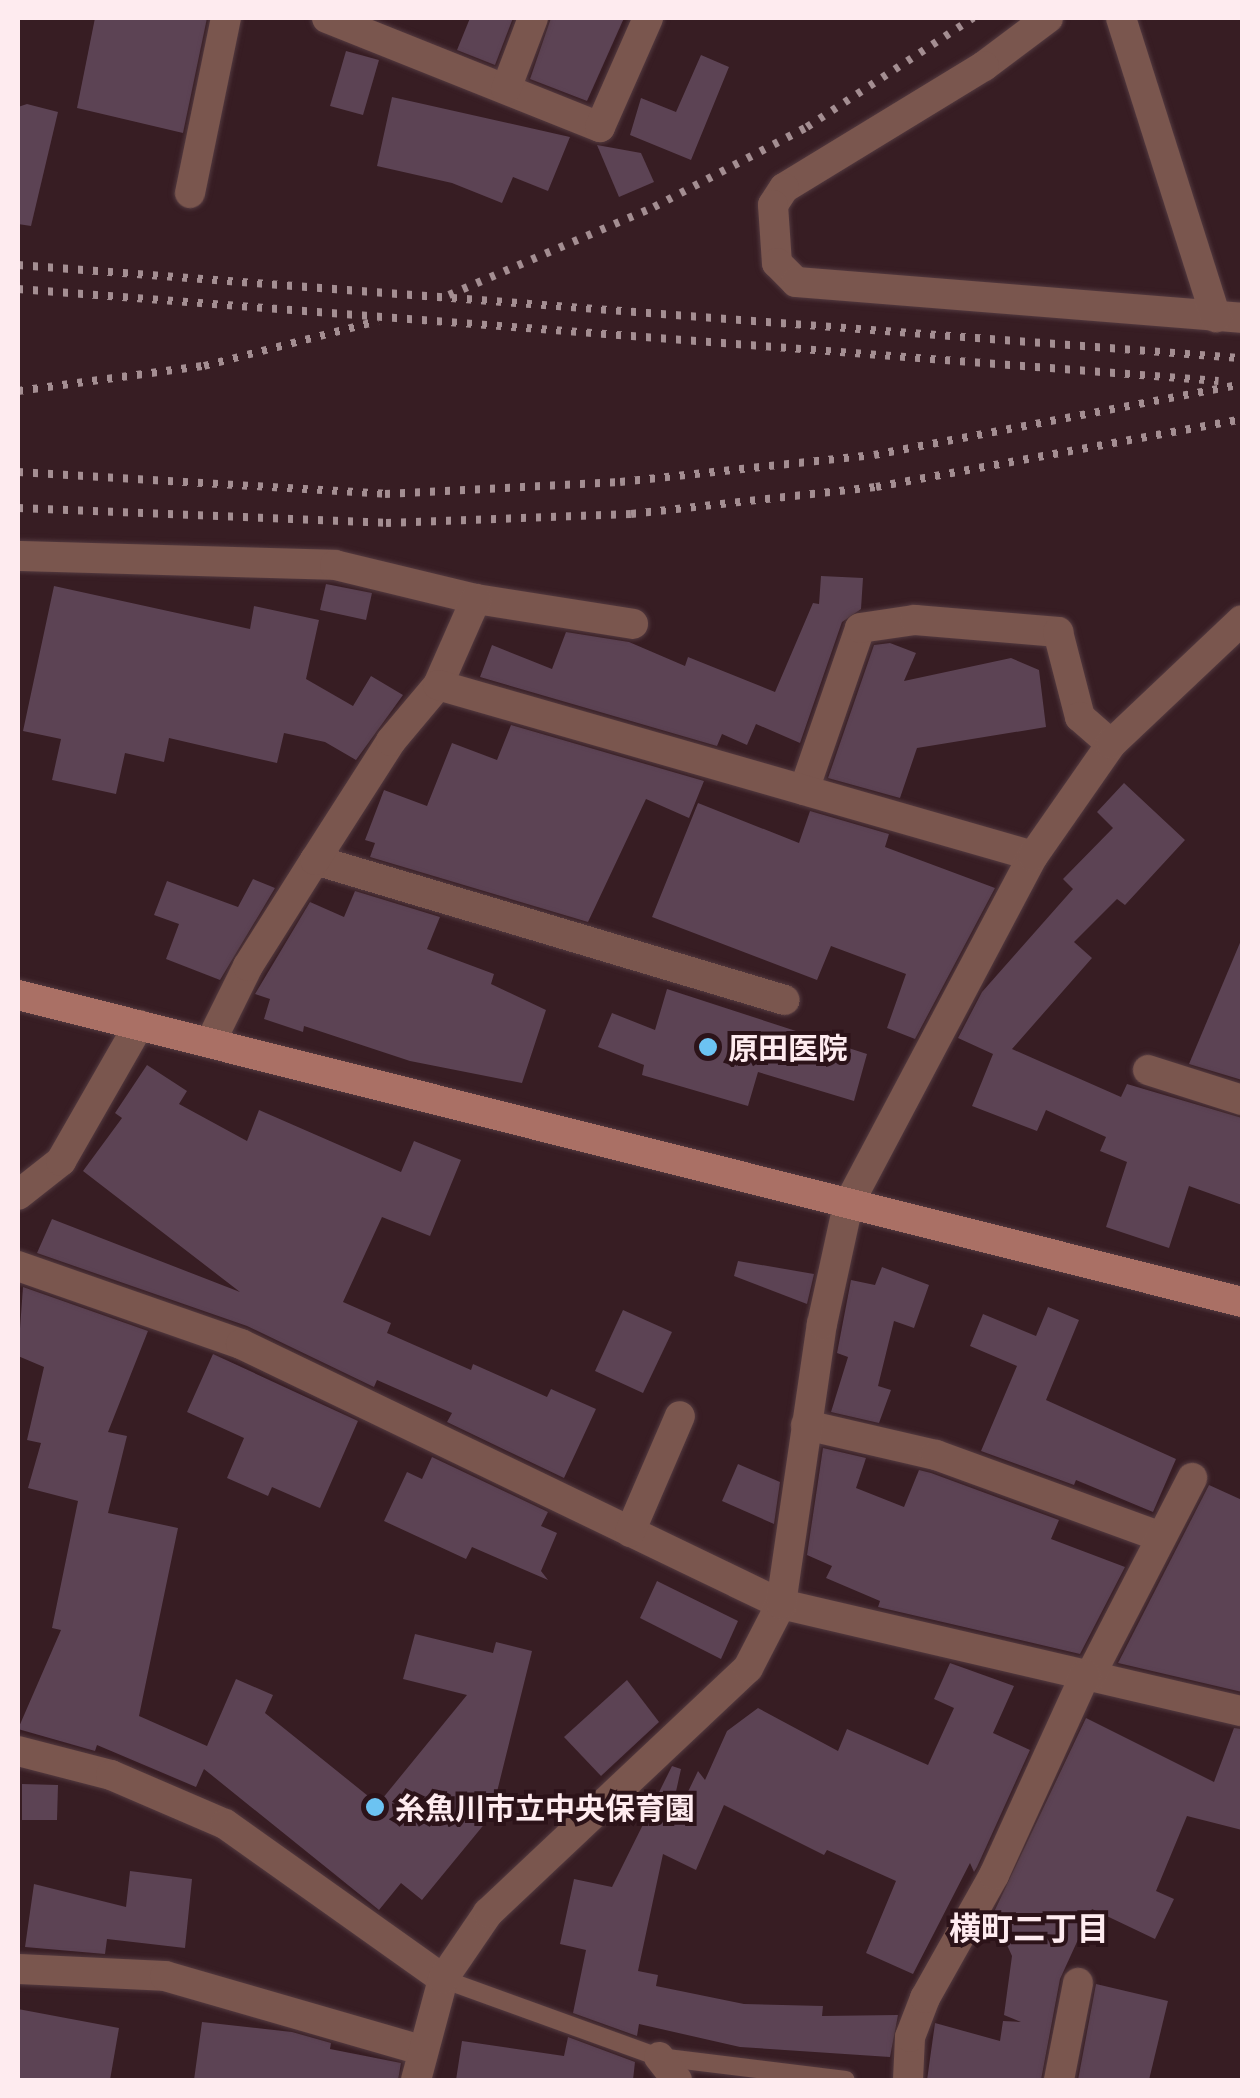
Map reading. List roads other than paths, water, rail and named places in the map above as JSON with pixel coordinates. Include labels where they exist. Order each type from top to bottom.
[{"type":"street","points":[[190,193],[226,18]]},
{"type":"street","points":[[327,18],[600,127],[648,18]]},
{"type":"street","points":[[506,89],[533,18]]},
{"type":"street","points":[[1048,18],[984,66],[784,188],[773,206],[777,262],[796,282],[1229,318],[1121,18]]},
{"type":"street","points":[[18,556],[335,565],[476,598],[633,624]]},
{"type":"street","points":[[210,1043],[248,966],[315,860],[391,741],[438,684],[476,598]]},
{"type":"street","points":[[804,790],[860,628],[915,620],[1058,632],[1080,717],[1110,744]]},
{"type":"street","points":[[416,2080],[444,1979],[488,1913],[748,1668],[781,1604],[806,1425],[848,1205],[1033,856],[1110,744],[1242,620]]},
{"type":"street","points":[[438,684],[1033,856]]},
{"type":"street","points":[[315,860],[785,1000]]},
{"type":"street","points":[[18,995],[1242,1302]]},
{"type":"street","points":[[18,1196],[61,1161],[139,1025]]},
{"type":"street","points":[[1148,1070],[1242,1100]]},
{"type":"street","points":[[18,1266],[241,1344],[781,1604],[1242,1710]]},
{"type":"street","points":[[630,1532],[680,1416]]},
{"type":"street","points":[[806,1425],[936,1455],[1158,1536]]},
{"type":"street","points":[[908,2080],[910,2037],[925,1998],[994,1876],[1088,1676],[1158,1536],[1192,1478]]},
{"type":"street","points":[[18,1750],[110,1775],[225,1824],[444,1979]]},
{"type":"street","points":[[18,1969],[165,1976],[422,2050]]},
{"type":"street","points":[[1059,2080],[1078,1983]]},
{"type":"lane","points":[[444,1979],[668,2069],[846,2080]]},
{"type":"railway","points":[[449,295],[654,207],[807,127],[973,18]]},
{"type":"railway","points":[[18,265],[1242,358]]},
{"type":"railway","points":[[18,289],[1218,381]]},
{"type":"railway","points":[[18,391],[204,366],[378,321]]},
{"type":"railway","points":[[18,472],[385,494],[620,482],[874,455],[1242,384]]},
{"type":"railway","points":[[18,508],[386,523],[631,514],[876,487],[1242,419]]},
{"type":"place","name":"原田医院","points":[[708,1047]]},
{"type":"place","name":"糸魚川市立中央保育園","points":[[375,1807]]},
{"type":"district","name":"横町二丁目","points":[[1029,1927]]}]
